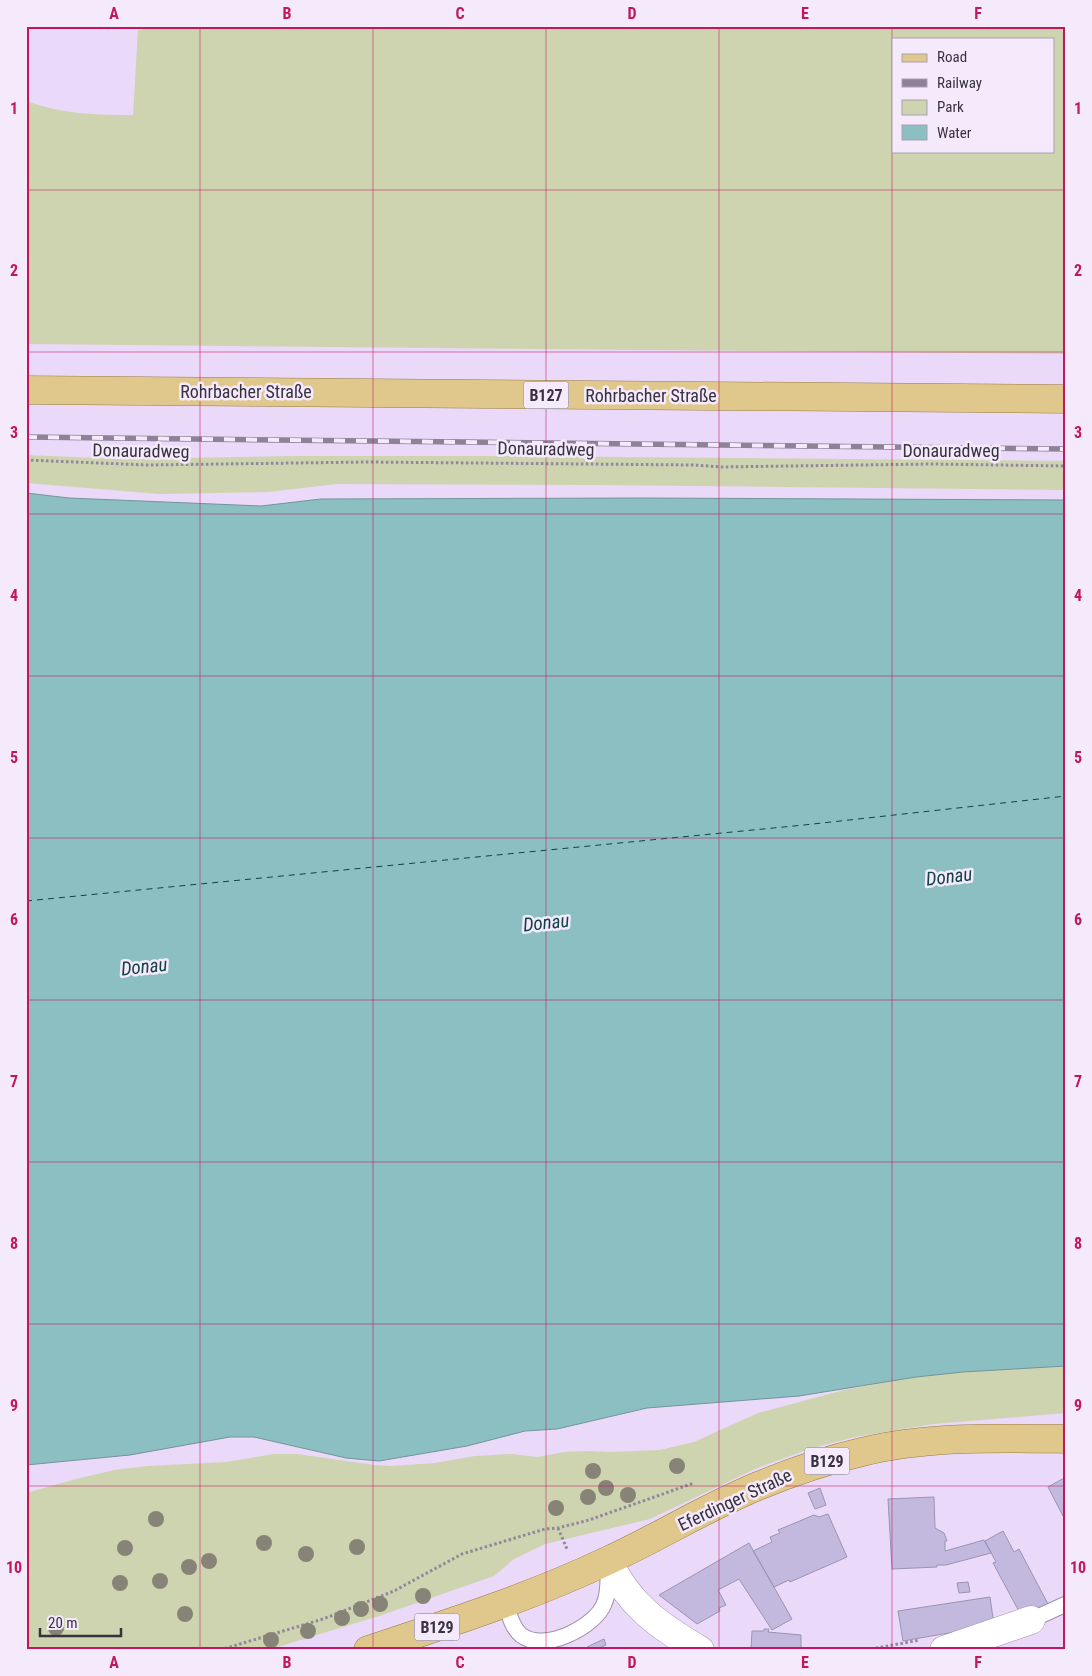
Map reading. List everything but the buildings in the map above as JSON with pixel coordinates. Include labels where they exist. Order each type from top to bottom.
[{"type":"main road","name":"Rohrbacher Straße","points":[[26,390],[1066,399]]},
{"type":"main road","name":"Eferdinger Straße","points":[[506,1604],[608,1561],[757,1486],[827,1461],[885,1447],[919,1443],[987,1439],[1066,1438]]},
{"type":"main road","name":"B129","points":[[368,1650],[506,1604]]},
{"type":"street","points":[[608,1561],[620,1584],[639,1607],[694,1648]]},
{"type":"street","points":[[944,1650],[1031,1620]]},
{"type":"lane","points":[[506,1604],[516,1630],[523,1637],[537,1641],[546,1641],[568,1635],[590,1622],[602,1608],[607,1596],[608,1561]]},
{"type":"lane","points":[[1031,1620],[1066,1604]]},
{"type":"lane","points":[[1031,1620],[1066,1615]]},
{"type":"path","name":"Donauradweg","points":[[26,460],[147,465],[515,462],[694,464],[722,467],[922,464],[1066,466]]},
{"type":"path","points":[[220,1650],[323,1618],[394,1591],[462,1554],[545,1529],[558,1528],[589,1520],[696,1483]]},
{"type":"green space","points":[[162,26],[1066,26],[1066,354],[26,344],[26,101],[66,111],[133,115],[138,30]]},
{"type":"green space","points":[[26,455],[121,459],[294,456],[513,456],[1066,461],[1066,490],[337,484],[268,492],[160,494],[26,483]]},
{"type":"green space","points":[[1066,1366],[1066,1413],[934,1424],[855,1437],[809,1449],[757,1468],[650,1519],[545,1544],[514,1559],[494,1576],[379,1616],[268,1650],[26,1650],[26,1493],[76,1479],[114,1470],[148,1466],[226,1462],[274,1454],[297,1454],[390,1466],[435,1463],[475,1456],[512,1454],[537,1457],[564,1452],[660,1450],[694,1442],[758,1413],[844,1390],[916,1377],[963,1372]]},
{"type":"water","name":"Donau","points":[[26,493],[69,498],[261,506],[321,499],[1066,500],[1066,1366],[963,1372],[916,1377],[799,1396],[647,1408],[557,1429],[525,1431],[467,1446],[379,1461],[346,1458],[254,1437],[230,1437],[130,1455],[26,1465]]},
{"type":"ferry route","points":[[26,901],[804,825],[1066,796]]},
{"type":"railway","points":[[26,437],[1066,449]]}]
